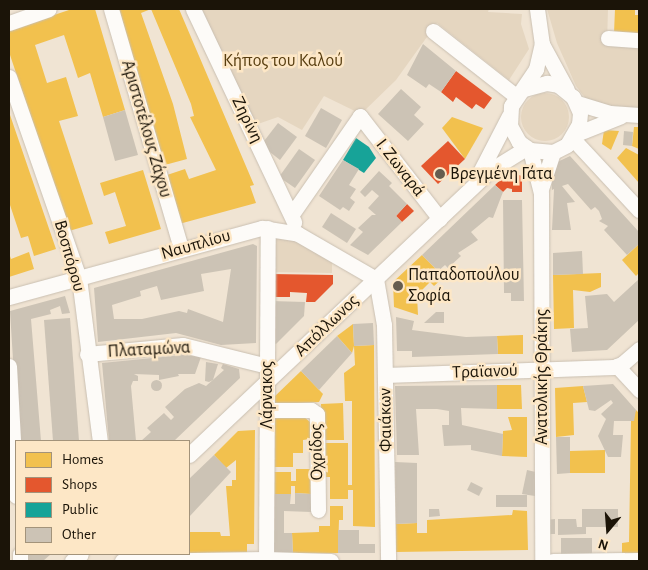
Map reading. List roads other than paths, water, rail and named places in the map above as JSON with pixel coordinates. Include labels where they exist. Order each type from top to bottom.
[{"type":"street","points":[[9,23],[48,9]]},
{"type":"street","name":"Αριστοτέλους Ζάχου","points":[[111,9],[181,249]]},
{"type":"street","name":"Ζηρίνη","points":[[193,9],[292,214],[295,233]]},
{"type":"street","points":[[537,9],[542,44],[536,69],[520,92],[509,116],[513,134],[528,149],[553,152],[574,136],[632,115]]},
{"type":"street","points":[[434,31],[520,92]]},
{"type":"street","points":[[608,38],[639,40]]},
{"type":"street","points":[[542,44],[580,113],[574,136]]},
{"type":"street","name":"Βοσπόρου","points":[[9,78],[79,278],[87,354],[100,440]]},
{"type":"street","points":[[520,92],[547,82],[573,98],[632,115]]},
{"type":"street","name":"Ι. Ζωναρά","points":[[292,214],[360,116],[440,219]]},
{"type":"street","name":"Απόλλωνος","points":[[464,195],[481,171],[509,116]]},
{"type":"street","points":[[574,136],[639,210]]},
{"type":"street","name":"Απόλλωνος","points":[[190,454],[501,161],[528,149]]},
{"type":"street","name":"Ανατολικής Θράκης","points":[[528,149],[540,193],[543,370],[542,561]]},
{"type":"street","name":"Ανατολικής Θράκης","points":[[540,193],[553,152]]},
{"type":"street","name":"Ναυπλίου","points":[[9,298],[181,249],[268,228],[295,233],[376,279]]},
{"type":"street","name":"Λάρνακος","points":[[266,560],[268,228]]},
{"type":"street","name":"Φαιάκων","points":[[376,279],[384,325],[388,561]]},
{"type":"street","name":"Πλαταμώνα","points":[[87,354],[183,345],[267,366]]},
{"type":"street","points":[[639,349],[617,366],[639,390]]},
{"type":"street","points":[[9,366],[15,477]]},
{"type":"street","name":"Τραϊανού","points":[[385,375],[617,366]]},
{"type":"street","name":"Οχρίδος","points":[[267,410],[311,410],[317,414],[318,510]]},
{"type":"street","points":[[553,561],[639,560]]},
{"type":"street","points":[[122,561],[332,561]]},
{"type":"place","name":"Βρεγμένη Γάτα","points":[[440,174]]},
{"type":"place","name":"Παπαδοπούλου Σοφία","points":[[398,286]]},
{"type":"park label","name":"Κήπος του Καλού","points":[[283,61]]}]
